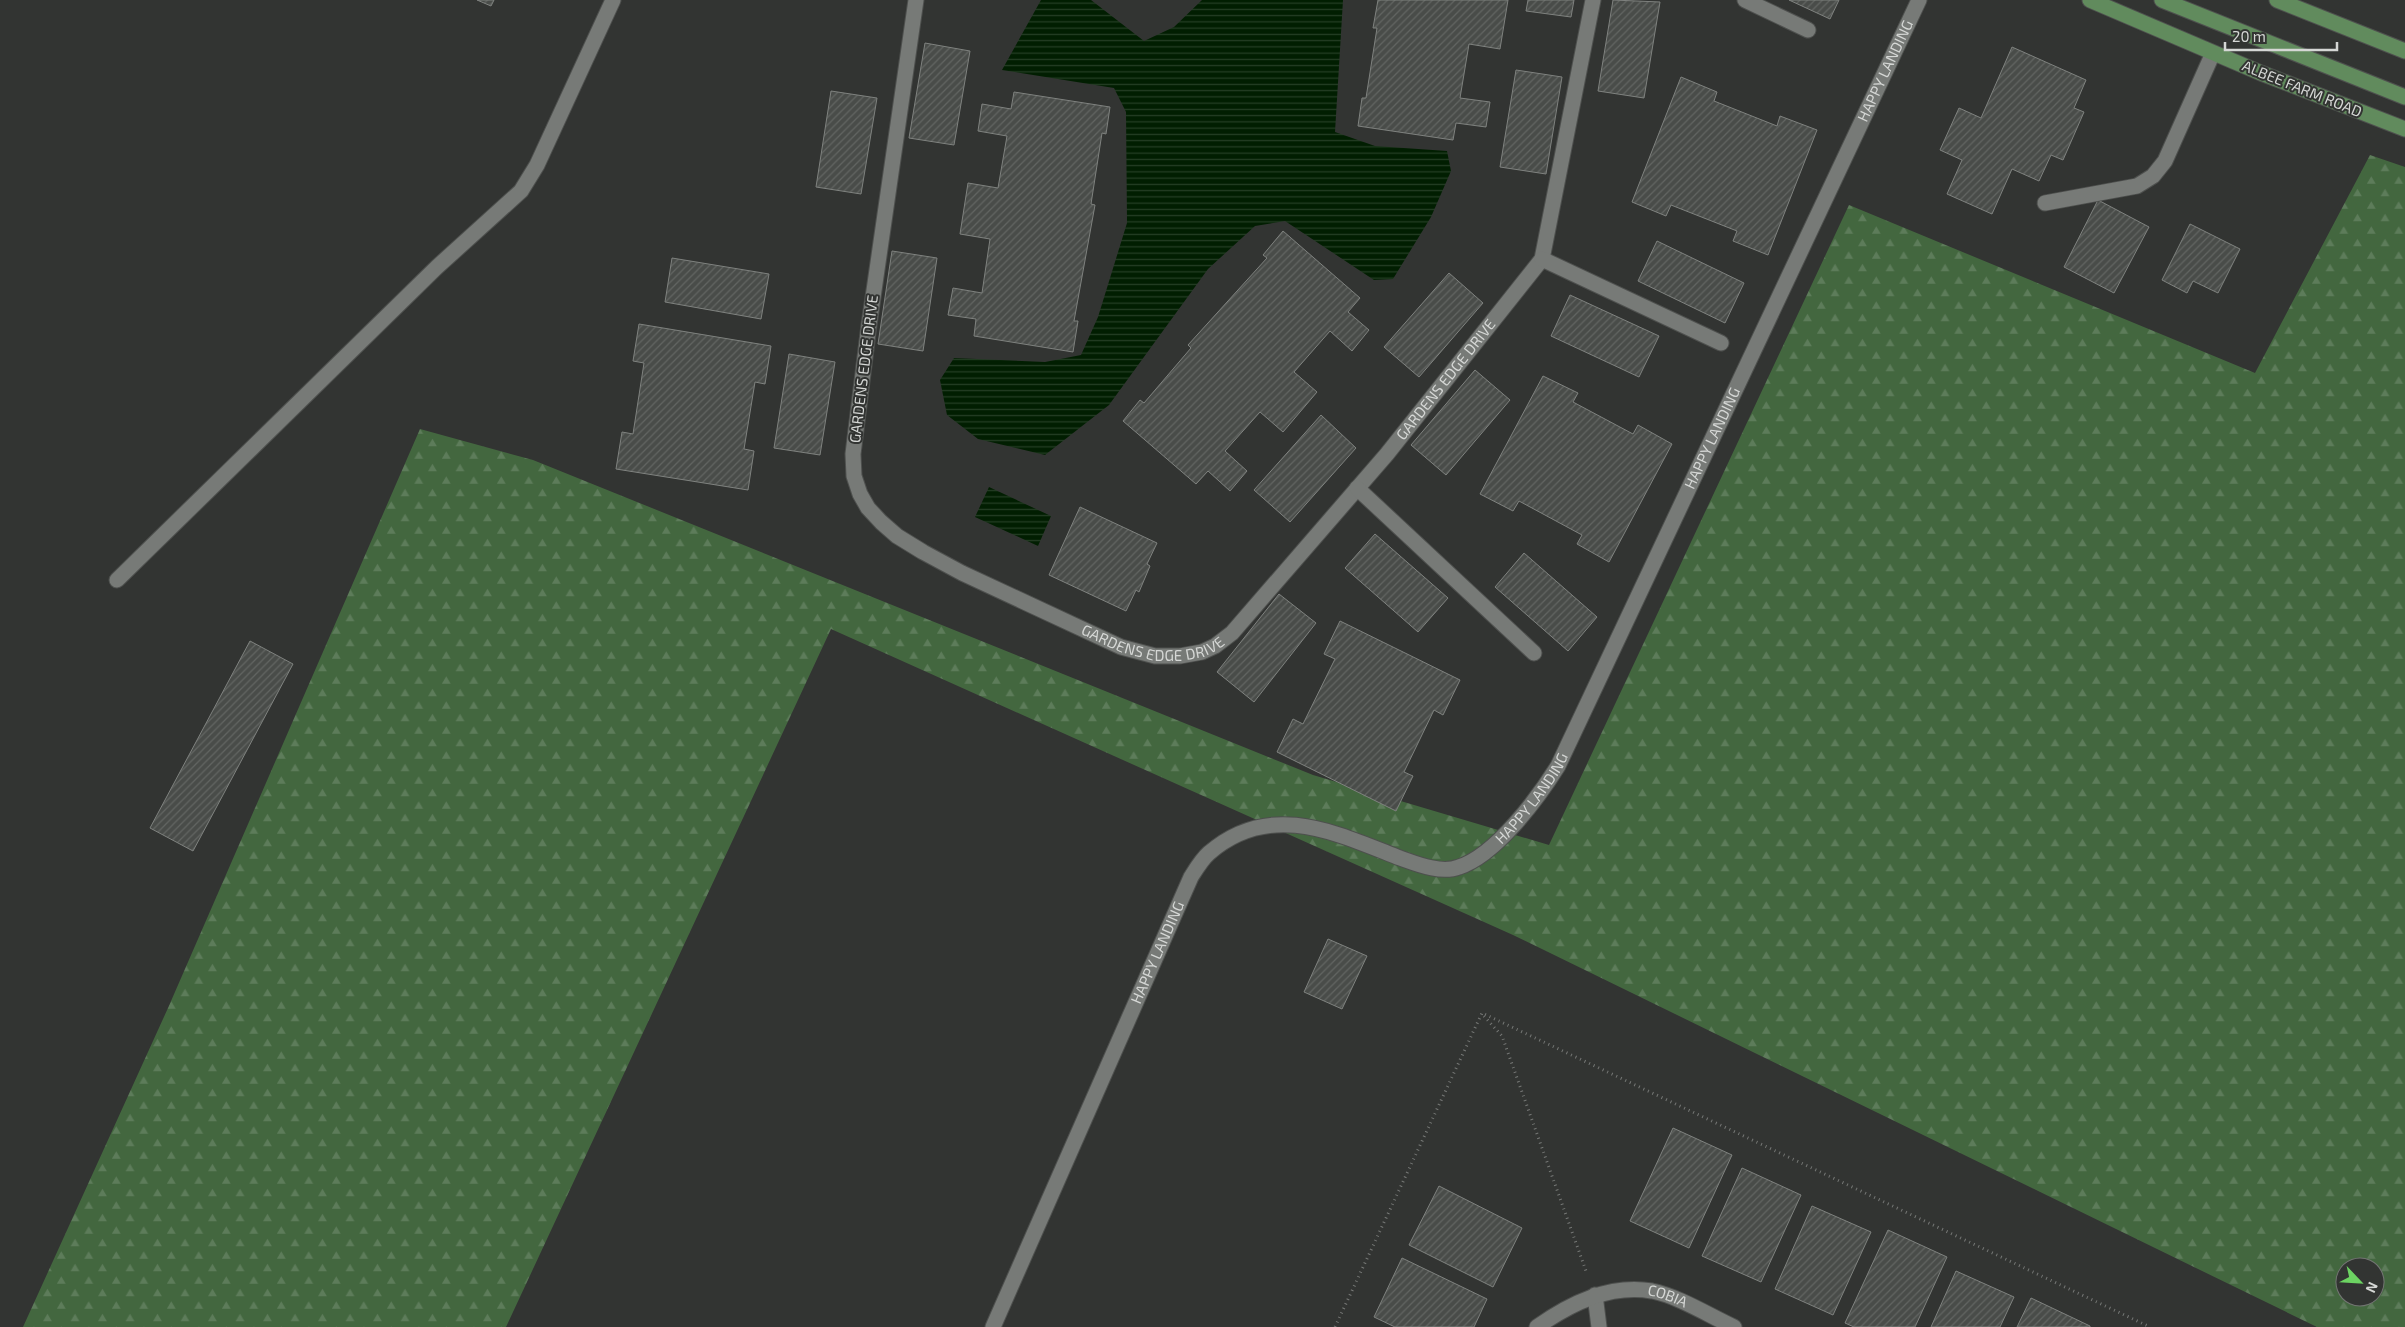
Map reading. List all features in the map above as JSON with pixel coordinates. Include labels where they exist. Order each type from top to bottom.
[{"type":"main road","name":"ALBEE FARM ROAD","points":[[2090,0],[2213,53],[2405,129]]},
{"type":"main road","points":[[2162,0],[2405,97]]},
{"type":"main road","points":[[2277,0],[2405,52]]},
{"type":"street","points":[[117,580],[436,267],[521,191],[537,165],[613,0]]},
{"type":"street","name":"GARDENS EDGE DRIVE","points":[[916,0],[869,324],[853,454],[854,476],[860,494],[868,508],[897,536],[962,573],[1077,628],[1143,654],[1180,656],[1202,652],[1232,633],[1387,454],[1542,258],[1593,0]]},
{"type":"street","points":[[1745,0],[1808,30]]},
{"type":"street","name":"HAPPY LANDING","points":[[993,1327],[1191,877],[1208,853],[1243,832],[1266,824],[1287,823],[1336,833],[1425,867],[1457,868],[1500,840],[1542,791],[1558,766],[1919,0]]},
{"type":"street","points":[[2045,203],[2137,186],[2153,176],[2165,160],[2213,53]]},
{"type":"street","points":[[1542,258],[1721,344]]},
{"type":"street","points":[[1357,488],[1534,653]]},
{"type":"street","name":"COBIA","points":[[1538,1327],[1557,1313],[1607,1291],[1654,1291],[1734,1327]]},
{"type":"street","points":[[1595,1295],[1599,1327]]},
{"type":"path","points":[[1482,1013],[1502,1036],[1595,1295]]},
{"type":"path","points":[[1335,1327],[1482,1013]]},
{"type":"path","points":[[1482,1013],[2150,1327]]},
{"type":"green space","points":[[2370,155],[2405,167],[2405,1327],[2317,1327],[1513,935],[831,629],[506,1327],[23,1327],[168,1008],[420,429],[533,460],[1313,775],[1549,845],[1849,205],[2255,373]]},
{"type":"shaded area","points":[[1041,0],[1091,0],[1144,41],[1174,27],[1202,0],[1343,0],[1335,132],[1375,146],[1447,151],[1451,171],[1431,217],[1393,279],[1374,280],[1285,221],[1255,226],[1208,269],[1109,405],[1045,455],[978,439],[947,415],[940,380],[954,358],[1045,362],[1081,355],[1098,317],[1127,223],[1126,112],[1114,88],[1002,70]]},
{"type":"shaded area","points":[[989,487],[1051,516],[1038,546],[975,517]]},
{"type":"building","points":[[477,0],[494,0],[491,6]]},
{"type":"building","points":[[1378,0],[1508,0],[1500,49],[1469,44],[1460,98],[1490,102],[1486,127],[1456,123],[1453,140],[1358,126],[1362,98],[1366,98],[1377,28],[1373,28]]},
{"type":"building","points":[[1528,0],[1574,0],[1571,17],[1526,11]]},
{"type":"building","points":[[1613,0],[1660,2],[1644,98],[1598,91]]},
{"type":"building","points":[[1789,0],[1839,0],[1830,19]]},
{"type":"building","points":[[925,43],[970,51],[954,145],[909,138]]},
{"type":"building","points":[[2012,47],[2086,80],[2074,108],[2084,112],[2063,160],[2051,155],[2039,181],[2012,169],[1992,214],[1947,194],[1962,160],[1940,150],[1959,108],[1981,118]]},
{"type":"building","points":[[1516,70],[1562,77],[1546,174],[1500,167]]},
{"type":"building","points":[[1681,77],[1717,92],[1714,101],[1777,126],[1780,116],[1817,130],[1768,255],[1733,241],[1737,231],[1671,205],[1666,216],[1632,202]]},
{"type":"building","points":[[831,91],[877,98],[861,194],[816,187]]},
{"type":"building","points":[[1014,92],[1110,107],[1106,134],[1102,133],[1091,204],[1095,205],[1074,321],[1078,321],[1073,352],[974,336],[976,319],[948,315],[953,288],[982,293],[990,239],[960,234],[968,183],[998,188],[1007,136],[978,131],[982,104],[1011,109]]},
{"type":"building","points":[[2098,200],[2149,227],[2114,293],[2064,267]]},
{"type":"building","points":[[2190,224],[2240,249],[2218,293],[2193,281],[2187,293],[2162,280]]},
{"type":"building","points":[[1283,231],[1360,298],[1348,312],[1369,330],[1352,351],[1330,331],[1294,372],[1317,392],[1283,432],[1260,412],[1225,451],[1247,471],[1230,491],[1208,471],[1196,484],[1123,421],[1140,400],[1144,403],[1191,348],[1188,345],[1267,258],[1263,255]]},
{"type":"building","points":[[1657,241],[1744,283],[1725,323],[1638,281]]},
{"type":"building","points":[[892,251],[937,258],[923,351],[878,344]]},
{"type":"building","points":[[672,258],[769,274],[761,319],[665,302]]},
{"type":"building","points":[[1449,273],[1483,303],[1419,377],[1384,347]]},
{"type":"building","points":[[1570,295],[1659,336],[1639,377],[1551,336]]},
{"type":"building","points":[[639,324],[771,346],[765,384],[755,382],[744,449],[754,451],[748,490],[616,469],[622,432],[633,434],[644,363],[633,361]]},
{"type":"building","points":[[789,354],[835,362],[820,455],[774,448]]},
{"type":"building","points":[[1475,370],[1510,400],[1446,475],[1411,445]]},
{"type":"building","points":[[1543,376],[1578,393],[1573,402],[1633,434],[1638,425],[1672,444],[1609,562],[1577,544],[1582,535],[1519,501],[1513,511],[1480,494]]},
{"type":"building","points":[[1321,415],[1356,448],[1290,522],[1254,490]]},
{"type":"building","points":[[1080,507],[1157,543],[1147,564],[1150,566],[1139,592],[1136,590],[1126,611],[1049,575]]},
{"type":"building","points":[[1375,534],[1448,598],[1418,632],[1345,568]]},
{"type":"building","points":[[1524,553],[1597,617],[1568,651],[1495,587]]},
{"type":"building","points":[[1279,594],[1316,623],[1254,702],[1217,672]]},
{"type":"building","points":[[1340,621],[1460,680],[1443,715],[1434,710],[1404,772],[1413,776],[1396,811],[1277,752],[1293,719],[1303,724],[1335,659],[1324,654]]},
{"type":"building","points":[[250,641],[293,664],[193,851],[150,828]]},
{"type":"building","points":[[1328,939],[1367,956],[1342,1009],[1304,992]]},
{"type":"building","points":[[1673,1128],[1732,1155],[1689,1248],[1630,1221]]},
{"type":"building","points":[[1742,1168],[1801,1195],[1761,1282],[1702,1256]]},
{"type":"building","points":[[1439,1186],[1522,1228],[1493,1287],[1409,1245]]},
{"type":"building","points":[[1812,1206],[1871,1232],[1833,1315],[1775,1289]]},
{"type":"building","points":[[1888,1230],[1947,1257],[1915,1327],[1854,1327],[1845,1323]]},
{"type":"building","points":[[1402,1258],[1487,1299],[1474,1327],[1395,1327],[1374,1317]]},
{"type":"building","points":[[1956,1271],[2014,1297],[2000,1327],[1931,1327]]},
{"type":"building","points":[[2031,1298],[2090,1326],[2090,1327],[2017,1327]]}]
